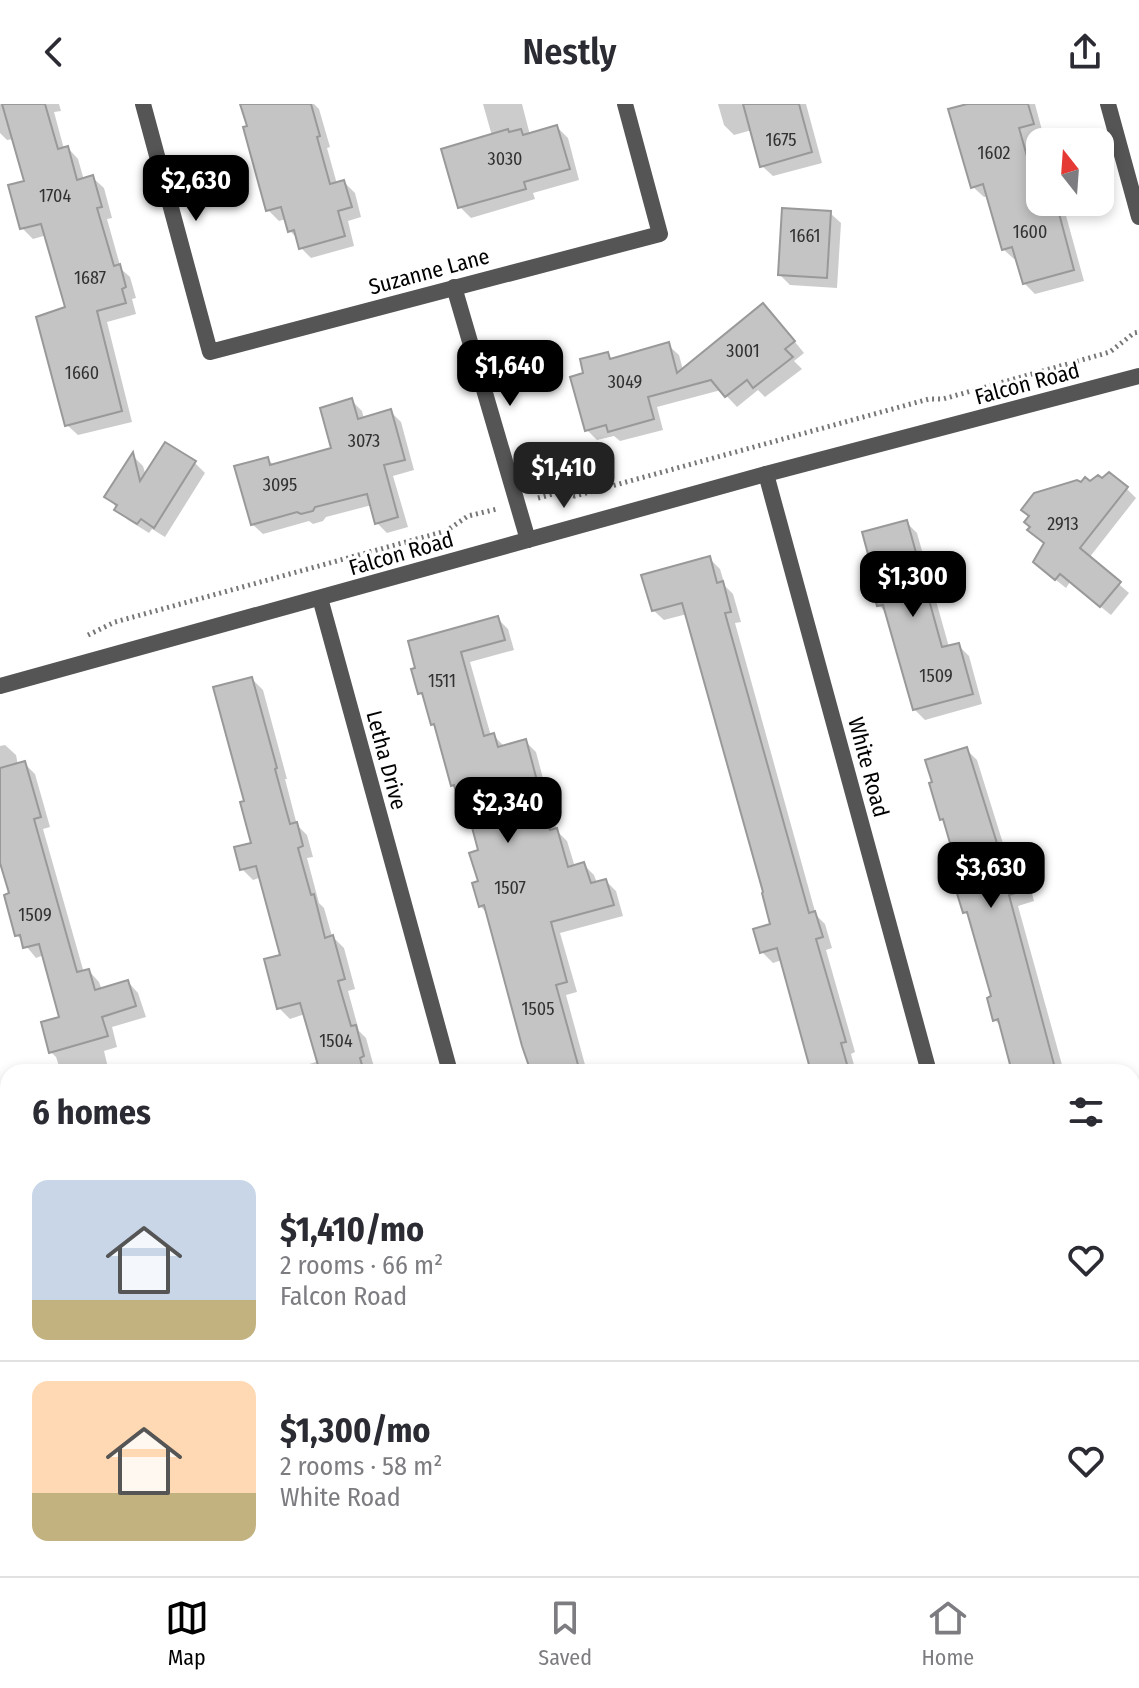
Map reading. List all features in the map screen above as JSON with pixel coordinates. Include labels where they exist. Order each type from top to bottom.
[{"type":"street","name":"Suzanne Lane","points":[[143,104],[210,352],[660,234],[625,104]]},
{"type":"street","points":[[1108,104],[1139,217]]},
{"type":"street","points":[[454,287],[528,540]]},
{"type":"street","name":"Falcon Road","points":[[0,686],[766,474],[1139,376]]},
{"type":"street","name":"White Road","points":[[766,474],[927,1064]]},
{"type":"street","name":"Letha Drive","points":[[320,598],[448,1064]]},
{"type":"path","points":[[86,636],[115,622],[446,531],[468,516],[557,493],[575,496],[1110,352],[1139,332]]},
{"type":"building","points":[[2,104],[45,104],[58,149],[68,146],[77,180],[93,175],[102,207],[97,208],[114,266],[120,264],[126,287],[122,289],[126,303],[97,311],[122,411],[65,426],[36,317],[65,307],[41,224],[20,229],[8,185],[24,181]]},
{"type":"building","points":[[240,104],[311,104],[330,184],[344,180],[352,207],[338,211],[345,236],[299,249],[294,230],[288,232],[281,207],[266,211],[243,127],[247,126]]},
{"type":"building","points":[[743,104],[799,104],[812,152],[760,167]]},
{"type":"building","points":[[967,104],[1028,104],[1034,124],[1019,128],[1026,153],[1026,216],[1060,216],[1074,270],[1023,284],[1012,247],[1002,250],[983,184],[971,188],[948,109]]},
{"type":"building","points":[[557,125],[570,169],[524,182],[526,189],[458,208],[441,149],[508,129],[509,132],[521,129],[523,135]]},
{"type":"building","points":[[782,208],[831,211],[827,278],[778,275]]},
{"type":"building","points":[[763,303],[795,341],[785,349],[793,357],[753,388],[747,380],[725,397],[711,380],[648,397],[654,419],[608,432],[606,425],[585,431],[570,377],[583,373],[580,359],[608,352],[610,359],[669,342],[677,373]]},
{"type":"building","points":[[352,398],[358,419],[391,409],[405,460],[384,465],[398,517],[375,524],[367,494],[315,507],[313,511],[297,512],[251,525],[234,466],[268,457],[270,465],[331,448],[320,408]]},
{"type":"building","points":[[165,442],[196,461],[154,528],[141,519],[137,524],[114,510],[117,505],[104,497],[133,452],[140,481]]},
{"type":"building","points":[[1109,472],[1128,487],[1080,548],[1121,582],[1100,607],[1060,574],[1055,580],[1033,562],[1044,543],[1027,530],[1030,527],[1024,522],[1029,516],[1021,510],[1034,493],[1077,480],[1081,482],[1085,477],[1090,481],[1098,475],[1102,478]]},
{"type":"building","points":[[907,520],[942,647],[959,643],[973,694],[913,710],[883,605],[877,606],[867,571],[872,569],[862,532]]},
{"type":"building","points":[[710,556],[717,583],[723,581],[731,612],[725,613],[809,913],[815,911],[823,937],[816,939],[846,1042],[841,1043],[847,1064],[809,1064],[777,948],[760,953],[753,929],[770,924],[763,892],[682,603],[652,611],[641,575]]},
{"type":"building","points":[[498,616],[505,640],[461,652],[484,736],[494,733],[498,747],[526,739],[550,830],[557,828],[568,867],[584,862],[591,883],[606,879],[614,905],[551,922],[567,982],[556,985],[578,1064],[528,1064],[484,905],[479,907],[472,883],[478,881],[469,853],[478,850],[464,797],[458,799],[454,785],[451,786],[434,724],[431,725],[422,693],[418,694],[408,641]]},
{"type":"building","points":[[252,677],[290,824],[297,822],[303,846],[298,848],[311,895],[314,894],[325,938],[333,935],[345,979],[338,981],[351,1026],[356,1025],[364,1056],[360,1058],[362,1064],[318,1064],[300,1003],[277,1009],[264,959],[280,955],[256,866],[240,870],[234,847],[251,843],[240,802],[244,801],[213,687]]},
{"type":"building","points":[[967,747],[1005,869],[1018,865],[1025,890],[1009,895],[1054,1064],[1010,1064],[998,1019],[993,1021],[987,998],[991,996],[967,912],[963,913],[955,887],[960,886],[957,867],[943,819],[940,820],[925,760]]},
{"type":"building","points":[[25,761],[41,817],[34,819],[77,972],[89,969],[95,990],[128,980],[136,1006],[102,1017],[108,1036],[49,1053],[41,1022],[59,1017],[39,944],[23,948],[20,935],[15,936],[4,895],[9,893],[0,863],[0,768]]}]
